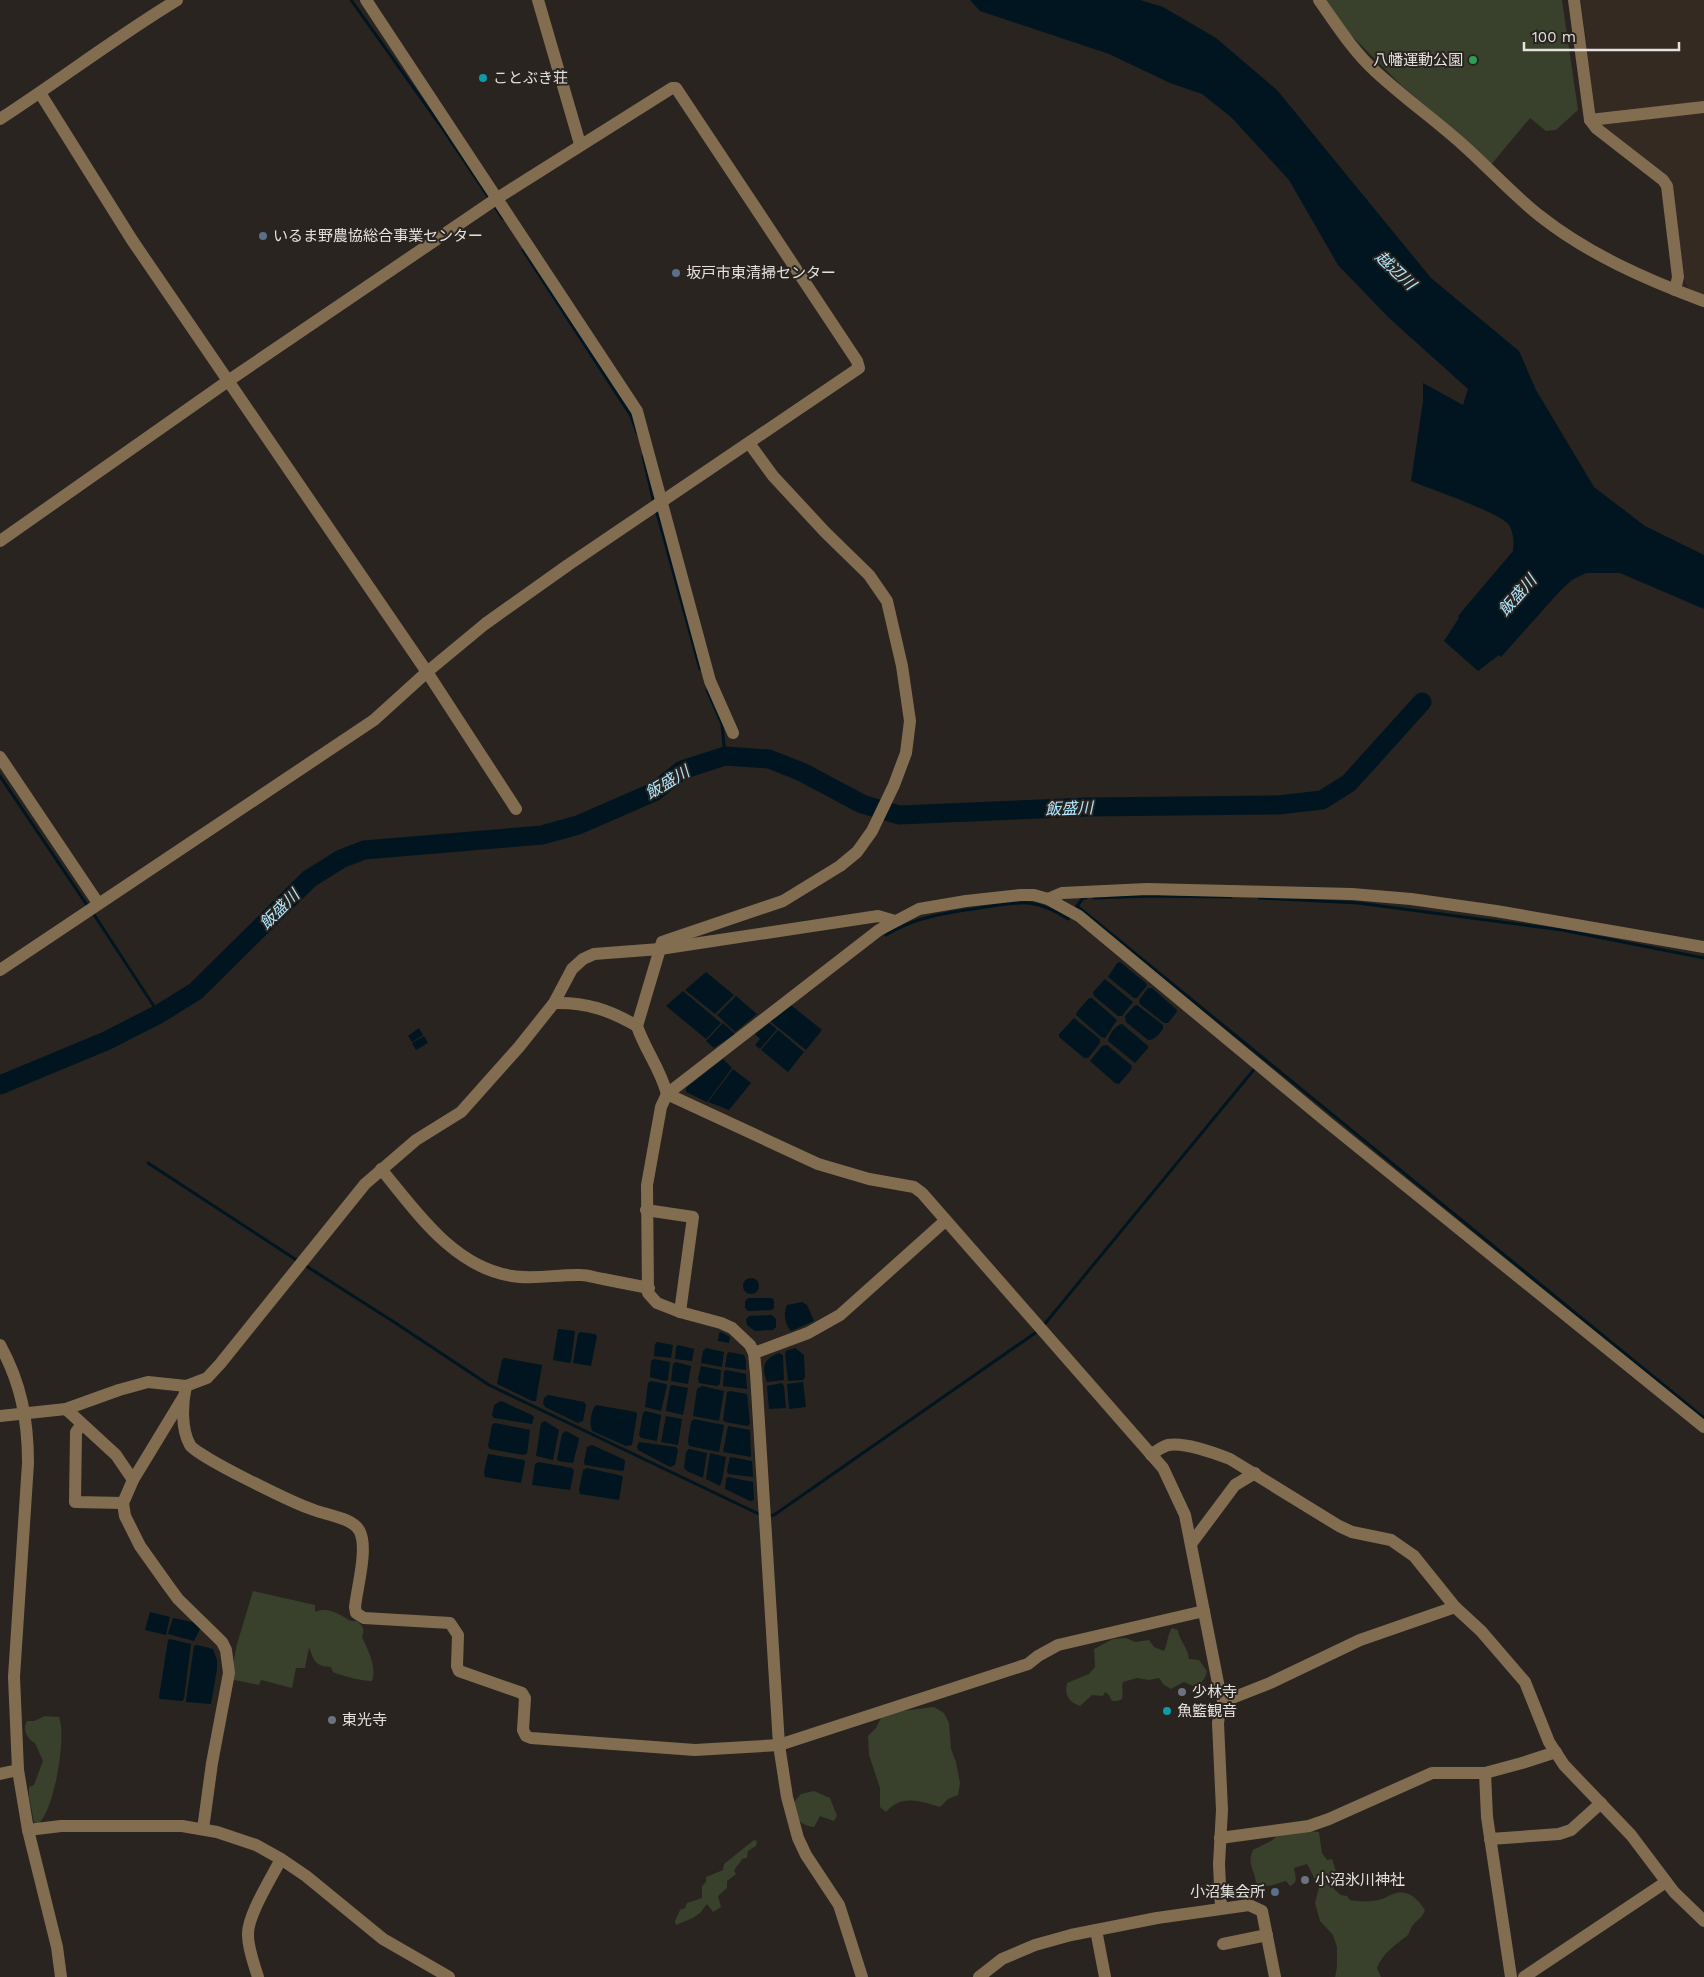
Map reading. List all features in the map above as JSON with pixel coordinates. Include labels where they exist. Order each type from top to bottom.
[{"type":"street","points":[[0,119],[134,26],[177,0]]},
{"type":"street","points":[[366,0],[637,411],[710,681],[733,733]]},
{"type":"street","points":[[538,0],[580,144]]},
{"type":"street","points":[[1319,0],[1374,70],[1464,146],[1518,198],[1542,218],[1586,246],[1632,271],[1704,301]]},
{"type":"street","points":[[1574,0],[1590,120],[1596,128],[1663,180],[1667,186],[1678,277],[1675,290]]},
{"type":"street","points":[[0,542],[228,381],[496,199],[580,144],[592,140],[672,88],[676,88],[857,361],[859,368],[568,565],[491,620],[427,672],[374,720],[0,970]]},
{"type":"street","points":[[40,93],[132,240],[427,672],[516,809]]},
{"type":"street","points":[[1590,120],[1704,107]]},
{"type":"street","points":[[667,1094],[663,1076],[637,1026],[662,942],[764,908],[790,897],[857,852],[872,830],[894,785],[906,753],[910,721],[902,666],[887,601],[869,575],[819,526],[773,476],[749,443]]},
{"type":"street","points":[[0,758],[98,903]]},
{"type":"street","points":[[1048,899],[1062,893],[1148,889],[1352,894],[1411,899],[1496,911],[1704,947]]},
{"type":"street","points":[[862,1977],[839,1905],[806,1856],[798,1838],[789,1804],[779,1745],[754,1353],[745,1338],[732,1328],[657,1303],[648,1293],[646,1210],[649,1167],[661,1107],[667,1094],[879,930],[919,910],[966,901],[1020,895],[1048,899],[1079,916],[1327,1122],[1704,1427]]},
{"type":"street","points":[[203,1829],[212,1764],[229,1673],[226,1650],[222,1642],[178,1599],[140,1546],[125,1516],[123,1503],[133,1480],[185,1391],[207,1378],[220,1364],[365,1184],[416,1140],[461,1112],[520,1047],[554,1003],[572,969],[583,959],[594,954],[660,949],[878,916],[895,921]]},
{"type":"street","points":[[554,1003],[576,1002],[605,1010],[637,1026]]},
{"type":"street","points":[[667,1094],[818,1164],[869,1179],[914,1187],[922,1193],[1162,1468],[1182,1508],[1191,1544],[1219,1688],[1224,1704]]},
{"type":"street","points":[[381,1169],[448,1245],[472,1261],[487,1268],[512,1276],[533,1278],[584,1275],[649,1288]]},
{"type":"street","points":[[646,1210],[693,1217],[680,1312]]},
{"type":"street","points":[[754,1353],[808,1333],[840,1315],[945,1221]]},
{"type":"street","points":[[0,1345],[17,1381],[25,1414],[28,1463],[14,1676],[18,1770],[28,1830],[54,1928],[61,1977]]},
{"type":"street","points":[[0,1416],[66,1409],[148,1382],[185,1391]]},
{"type":"street","points":[[185,1391],[185,1435],[192,1448],[210,1460],[307,1508],[350,1520],[356,1525],[360,1531],[363,1550],[355,1607],[356,1613],[364,1618],[450,1623],[458,1635],[457,1666],[459,1671],[524,1695],[523,1730],[526,1736],[695,1750],[779,1745],[1028,1664],[1058,1645],[1204,1611]]},
{"type":"street","points":[[66,1409],[116,1455],[133,1480]]},
{"type":"street","points":[[82,1424],[76,1432],[75,1502],[123,1503]]},
{"type":"street","points":[[1151,1455],[1170,1445],[1212,1452],[1230,1459],[1255,1473],[1339,1526],[1352,1532],[1384,1538],[1402,1547],[1424,1566],[1455,1607],[1481,1631],[1525,1682],[1549,1742],[1564,1765],[1631,1835],[1674,1892],[1704,1921]]},
{"type":"street","points":[[1191,1544],[1235,1485],[1255,1473]]},
{"type":"street","points":[[1221,1908],[1219,1864],[1222,1810],[1218,1723],[1220,1710],[1227,1700],[1360,1640],[1455,1607]]},
{"type":"street","points":[[1220,1838],[1309,1826],[1432,1773],[1485,1773],[1522,1764],[1556,1752]]},
{"type":"street","points":[[0,1774],[18,1770]]},
{"type":"street","points":[[1485,1773],[1485,1799],[1490,1839],[1511,1977]]},
{"type":"street","points":[[1490,1839],[1559,1834],[1571,1830],[1601,1804]]},
{"type":"street","points":[[28,1830],[61,1826],[161,1825],[203,1829],[256,1845],[281,1859],[344,1906],[383,1939],[449,1977]]},
{"type":"street","points":[[258,1977],[249,1942],[250,1921],[281,1859]]},
{"type":"street","points":[[1524,1977],[1666,1882]]},
{"type":"street","points":[[979,1977],[1002,1959],[1016,1952],[1071,1935],[1157,1918],[1249,1904],[1262,1910],[1274,1977]]},
{"type":"street","points":[[1096,1930],[1106,1977]]},
{"type":"street","points":[[1223,1944],[1267,1935]]},
{"type":"shaded area","points":[[1581,0],[1704,0],[1704,295],[1690,289],[1685,283],[1672,183],[1668,176],[1596,120]]},
{"type":"green space","name":"八幡運動公園","points":[[1324,0],[1562,0],[1578,110],[1556,130],[1546,131],[1530,118],[1490,166],[1447,124],[1401,85],[1350,34]]},
{"type":"green space","points":[[253,1591],[315,1605],[315,1612],[320,1610],[329,1611],[361,1624],[363,1628],[362,1637],[373,1664],[372,1681],[341,1675],[333,1672],[331,1667],[318,1664],[312,1656],[309,1647],[305,1668],[296,1668],[292,1688],[261,1680],[259,1685],[230,1679],[237,1644]]},
{"type":"green space","points":[[1172,1628],[1178,1630],[1189,1659],[1199,1660],[1207,1671],[1201,1682],[1193,1686],[1184,1682],[1171,1689],[1164,1685],[1159,1678],[1149,1680],[1137,1678],[1123,1682],[1122,1699],[1117,1701],[1112,1701],[1105,1692],[1103,1696],[1092,1695],[1080,1706],[1068,1697],[1066,1691],[1067,1683],[1089,1674],[1095,1667],[1094,1649],[1113,1639],[1126,1638],[1135,1642],[1149,1640],[1154,1647],[1164,1651]]},
{"type":"green space","points":[[934,1707],[944,1713],[949,1723],[951,1749],[956,1762],[960,1783],[958,1795],[948,1799],[940,1807],[912,1800],[898,1803],[886,1812],[880,1807],[880,1788],[869,1755],[868,1736],[876,1728],[881,1718],[902,1711]]},
{"type":"green space","points":[[45,1716],[59,1717],[61,1727],[60,1756],[54,1790],[44,1817],[38,1824],[34,1822],[29,1787],[34,1785],[43,1761],[35,1743],[28,1736],[25,1727],[27,1721],[34,1721]]},
{"type":"green space","points":[[814,1791],[830,1798],[837,1816],[834,1821],[820,1816],[814,1827],[804,1824],[797,1816],[794,1802],[801,1794]]},
{"type":"green space","points":[[1309,1831],[1319,1832],[1322,1853],[1327,1860],[1332,1859],[1337,1874],[1334,1880],[1334,1889],[1341,1895],[1347,1896],[1350,1900],[1366,1901],[1383,1899],[1403,1892],[1412,1896],[1425,1910],[1412,1926],[1407,1936],[1382,1958],[1377,1968],[1381,1977],[1335,1977],[1337,1947],[1333,1935],[1320,1921],[1315,1903],[1319,1887],[1307,1864],[1294,1868],[1295,1883],[1290,1886],[1286,1881],[1269,1886],[1256,1885],[1251,1864],[1253,1850],[1277,1836]]},
{"type":"green space","points":[[754,1840],[757,1841],[756,1846],[748,1851],[747,1858],[742,1859],[735,1869],[736,1874],[727,1881],[727,1888],[718,1896],[721,1907],[713,1912],[707,1904],[693,1918],[676,1925],[675,1921],[680,1910],[685,1908],[687,1903],[702,1898],[702,1886],[706,1882],[706,1877],[723,1870],[724,1864]]},
{"type":"water","name":"越辺川","points":[[970,0],[1140,0],[1163,7],[1216,38],[1277,90],[1431,278],[1519,351],[1536,390],[1594,487],[1645,526],[1704,555],[1704,609],[1620,573],[1586,573],[1572,580],[1560,591],[1501,657],[1499,655],[1478,671],[1444,641],[1459,618],[1458,616],[1513,551],[1512,532],[1509,525],[1493,514],[1411,481],[1423,401],[1423,383],[1463,405],[1468,389],[1389,318],[1338,265],[1289,180],[1231,117],[1202,94],[1170,83],[1109,54],[980,11]]},
{"type":"water","points":[[1120,962],[1147,984],[1137,998],[1134,998],[1108,977],[1117,963]]},
{"type":"water","points":[[706,972],[734,995],[715,1014],[685,990]]},
{"type":"water","points":[[1105,979],[1133,1002],[1122,1016],[1118,1016],[1094,996],[1093,992]]},
{"type":"water","points":[[1148,988],[1152,988],[1177,1010],[1168,1023],[1164,1023],[1140,1004],[1139,1000]]},
{"type":"water","points":[[683,991],[721,1023],[706,1039],[666,1006]]},
{"type":"water","points":[[736,996],[757,1014],[735,1032],[717,1015]]},
{"type":"water","points":[[1089,998],[1092,998],[1117,1020],[1105,1038],[1101,1037],[1076,1015]]},
{"type":"water","points":[[791,1005],[822,1030],[806,1050],[770,1021]]},
{"type":"water","points":[[1137,1005],[1163,1025],[1163,1029],[1153,1039],[1148,1040],[1126,1022],[1125,1016]]},
{"type":"water","points":[[1074,1018],[1100,1039],[1100,1043],[1088,1058],[1084,1058],[1059,1037],[1059,1034]]},
{"type":"water","points":[[723,1023],[735,1034],[714,1048],[706,1041]]},
{"type":"water","points":[[769,1023],[777,1029],[760,1049],[755,1045],[760,1039],[755,1034]]},
{"type":"water","points":[[1122,1024],[1148,1046],[1135,1063],[1108,1041],[1109,1036],[1117,1026]]},
{"type":"water","points":[[419,1028],[423,1035],[412,1042],[408,1036]]},
{"type":"water","points":[[778,1030],[804,1052],[788,1072],[761,1050]]},
{"type":"water","points":[[424,1036],[428,1043],[416,1050],[412,1043]]},
{"type":"water","points":[[1107,1045],[1132,1066],[1131,1070],[1119,1084],[1115,1083],[1090,1061],[1102,1046]]},
{"type":"water","points":[[723,1059],[732,1068],[707,1102],[686,1092],[686,1088]]},
{"type":"water","points":[[733,1069],[751,1083],[729,1110],[708,1102]]},
{"type":"water","points":[[751,1278],[759,1286],[751,1294],[743,1286]]},
{"type":"water","points":[[748,1298],[772,1298],[774,1300],[774,1308],[772,1310],[748,1311],[745,1308],[745,1301]]},
{"type":"water","points":[[802,1302],[807,1305],[814,1321],[791,1331],[786,1322],[787,1305]]},
{"type":"water","points":[[772,1315],[776,1319],[776,1327],[773,1330],[755,1331],[747,1325],[746,1319],[749,1316]]},
{"type":"water","points":[[558,1329],[575,1331],[571,1362],[569,1363],[553,1360]]},
{"type":"water","points":[[580,1332],[597,1336],[591,1366],[573,1363],[578,1334]]},
{"type":"water","points":[[721,1332],[730,1337],[729,1343],[718,1341],[719,1333]]},
{"type":"water","points":[[657,1342],[673,1345],[671,1358],[654,1356],[655,1344]]},
{"type":"water","points":[[678,1345],[694,1349],[692,1361],[675,1359],[676,1347]]},
{"type":"water","points":[[706,1348],[724,1352],[722,1367],[701,1363],[703,1351]]},
{"type":"water","points":[[795,1348],[804,1355],[805,1377],[803,1380],[788,1381],[785,1354],[786,1351]]},
{"type":"water","points":[[729,1352],[744,1355],[746,1370],[725,1367]]},
{"type":"water","points":[[779,1353],[783,1355],[784,1380],[767,1382],[764,1372],[765,1364],[770,1358]]},
{"type":"water","points":[[504,1358],[542,1365],[536,1401],[532,1401],[497,1384]]},
{"type":"water","points":[[654,1359],[670,1362],[668,1380],[650,1377],[651,1361]]},
{"type":"water","points":[[676,1362],[691,1366],[688,1384],[671,1381],[673,1364]]},
{"type":"water","points":[[701,1366],[721,1370],[720,1384],[717,1386],[699,1383]]},
{"type":"water","points":[[724,1371],[746,1374],[747,1389],[723,1386]]},
{"type":"water","points":[[651,1381],[666,1384],[667,1386],[661,1411],[645,1407],[648,1383]]},
{"type":"water","points":[[803,1382],[806,1407],[789,1409],[787,1384]]},
{"type":"water","points":[[782,1383],[784,1386],[786,1408],[769,1409],[767,1386]]},
{"type":"water","points":[[670,1386],[688,1388],[683,1415],[666,1411]]},
{"type":"water","points":[[702,1386],[724,1391],[719,1421],[693,1416],[697,1389]]},
{"type":"water","points":[[727,1392],[747,1394],[750,1423],[748,1426],[723,1420]]},
{"type":"water","points":[[548,1395],[584,1402],[586,1405],[583,1421],[578,1423],[545,1407],[543,1403],[544,1398]]},
{"type":"water","points":[[501,1401],[532,1415],[534,1417],[532,1424],[494,1418],[492,1415],[494,1405]]},
{"type":"water","points":[[596,1405],[636,1412],[632,1445],[626,1446],[592,1431],[591,1417]]},
{"type":"water","points":[[646,1411],[661,1415],[657,1441],[641,1438],[639,1435],[643,1413]]},
{"type":"water","points":[[666,1416],[682,1419],[678,1445],[661,1442]]},
{"type":"water","points":[[694,1419],[724,1425],[719,1452],[689,1446],[691,1422]]},
{"type":"water","points":[[545,1421],[559,1430],[553,1460],[536,1456],[541,1423]]},
{"type":"water","points":[[495,1423],[530,1430],[527,1454],[523,1455],[490,1449],[488,1446],[492,1425]]},
{"type":"water","points":[[728,1426],[750,1430],[751,1457],[723,1452]]},
{"type":"water","points":[[566,1431],[579,1438],[573,1463],[558,1461],[557,1459],[562,1434]]},
{"type":"water","points":[[639,1442],[676,1447],[678,1450],[675,1465],[670,1467],[638,1450]]},
{"type":"water","points":[[592,1445],[625,1460],[624,1470],[585,1465],[587,1447]]},
{"type":"water","points":[[689,1449],[707,1453],[703,1478],[684,1468],[686,1452]]},
{"type":"water","points":[[710,1453],[726,1457],[720,1486],[706,1479]]},
{"type":"water","points":[[488,1454],[524,1460],[521,1483],[485,1477],[484,1472]]},
{"type":"water","points":[[730,1457],[752,1461],[753,1477],[728,1474]]},
{"type":"water","points":[[538,1462],[572,1468],[574,1471],[570,1490],[532,1485],[535,1464]]},
{"type":"water","points":[[587,1468],[623,1476],[619,1500],[580,1494],[583,1470]]},
{"type":"water","points":[[728,1477],[753,1482],[754,1500],[750,1501],[725,1489]]},
{"type":"water","points":[[150,1612],[170,1617],[166,1635],[145,1630]]},
{"type":"water","points":[[173,1618],[192,1622],[201,1627],[194,1641],[168,1634]]},
{"type":"water","points":[[168,1640],[191,1644],[184,1699],[182,1701],[160,1699],[159,1697]]},
{"type":"water","points":[[194,1646],[213,1649],[217,1660],[211,1704],[186,1702]]},
{"type":"waterway","points":[[351,0],[445,132],[489,198]]},
{"type":"waterway","points":[[493,204],[503,219]]},
{"type":"waterway","points":[[523,250],[631,416],[637,433]]},
{"type":"waterway","points":[[643,456],[654,503]]},
{"type":"waterway","points":[[656,509],[700,669]]},
{"type":"waterway","points":[[707,690],[722,724],[725,756]]},
{"type":"waterway","name":"飯盛川","points":[[0,1085],[106,1041],[159,1014],[196,991],[309,879],[341,859],[364,850],[542,835],[578,825],[654,792],[682,770],[725,756],[769,759],[802,772],[862,804],[899,815],[1087,807],[1278,805],[1322,800],[1349,783],[1422,702]]},
{"type":"waterway","points":[[0,776],[89,908]]},
{"type":"waterway","points":[[1094,898],[1150,896],[1231,897]]},
{"type":"waterway","points":[[1075,909],[1083,898],[1086,898]]},
{"type":"waterway","points":[[1259,898],[1358,903],[1562,930],[1704,958]]},
{"type":"waterway","points":[[886,935],[909,923],[922,919],[1008,904],[1034,904],[1059,913],[1068,919],[1071,914]]},
{"type":"waterway","points":[[1077,906],[1704,1418]]},
{"type":"waterway","points":[[93,913],[159,1014]]},
{"type":"waterway","points":[[1043,1326],[1256,1067]]},
{"type":"waterway","points":[[148,1163],[298,1261]]},
{"type":"waterway","points":[[303,1264],[489,1385],[761,1515]]},
{"type":"waterway","points":[[767,1516],[774,1515],[1038,1331]]},
{"type":"place","name":"八幡運動公園","points":[[1473,60]]},
{"type":"place","name":"ことぶき荘","points":[[483,78]]},
{"type":"place","name":"いるま野農協総合事業センター","points":[[263,236]]},
{"type":"place","name":"坂戸市東清掃センター","points":[[676,273]]},
{"type":"place","name":"少林寺","points":[[1182,1692]]},
{"type":"place","name":"魚籃観音","points":[[1167,1711]]},
{"type":"place","name":"東光寺","points":[[332,1720]]},
{"type":"place","name":"小沼氷川神社","points":[[1305,1880]]},
{"type":"place","name":"小沼集会所","points":[[1275,1892]]}]
